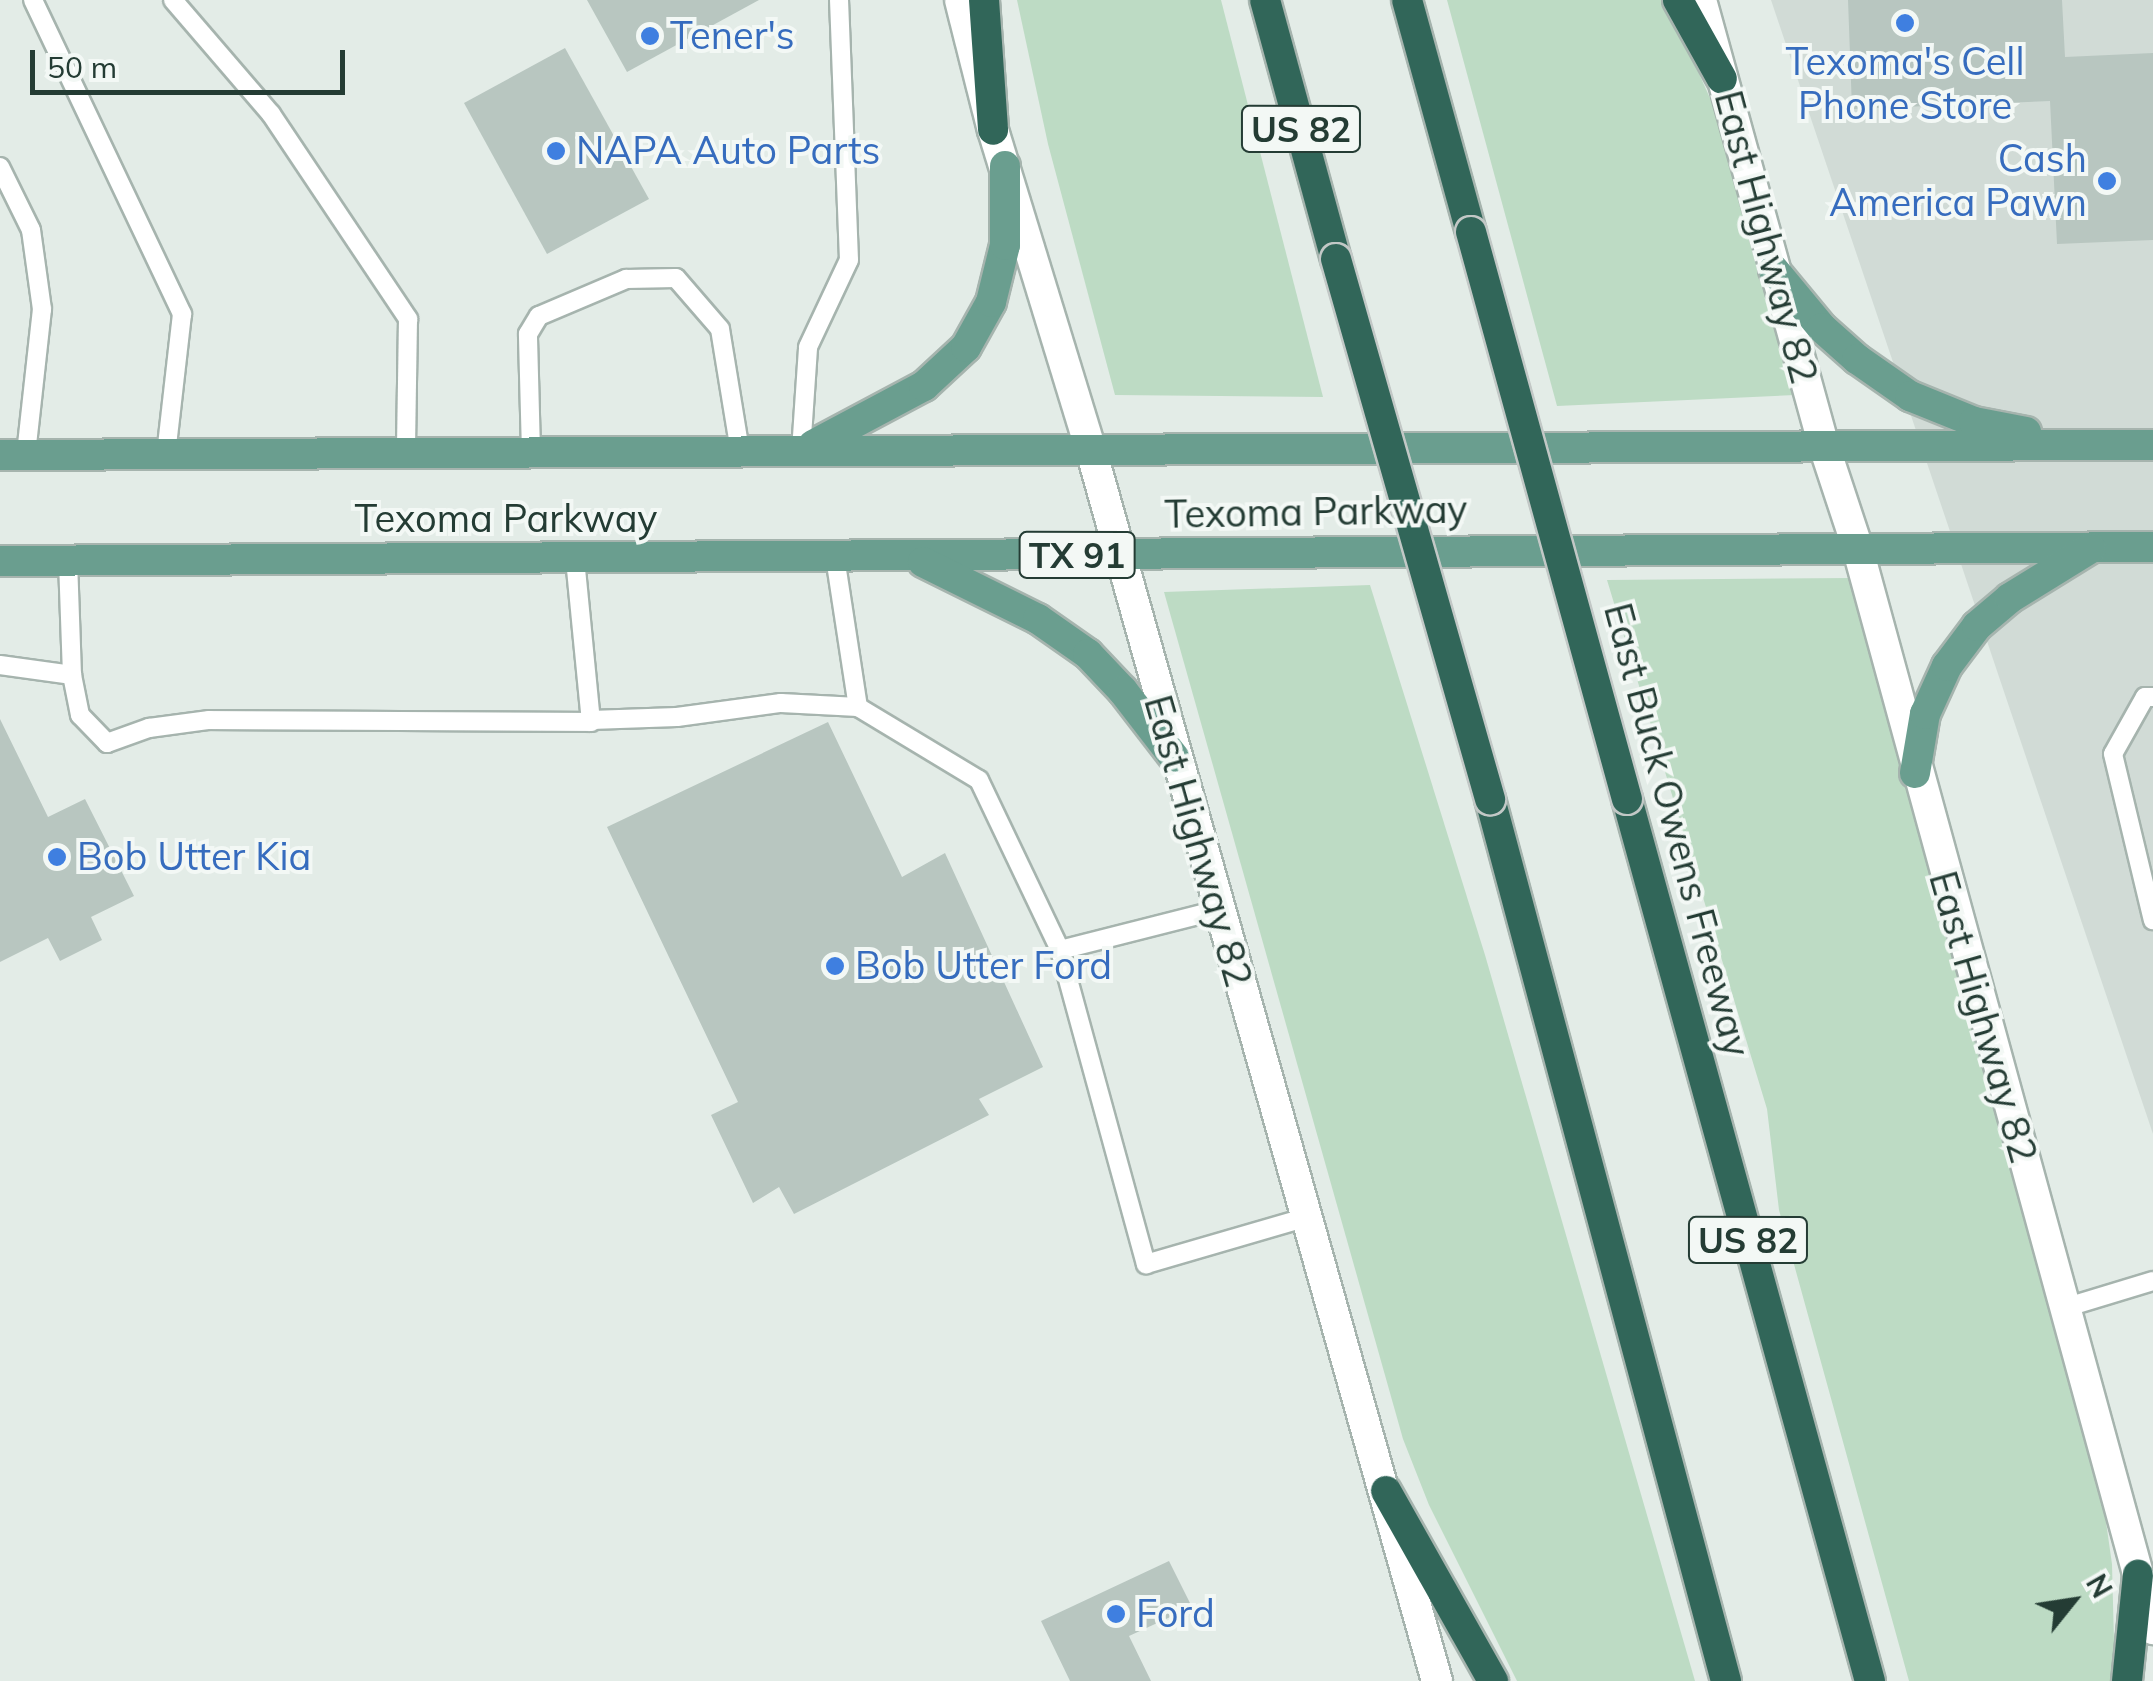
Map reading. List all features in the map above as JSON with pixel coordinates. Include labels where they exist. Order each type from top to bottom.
[{"type":"highway","points":[[984,0],[993,130]]},
{"type":"highway","name":"US 82","points":[[1266,0],[1490,798],[1726,1681]]},
{"type":"highway","name":"East Buck Owens Freeway","points":[[1408,0],[1870,1681]]},
{"type":"highway","points":[[1678,0],[1722,79]]},
{"type":"highway","points":[[1386,1491],[1492,1681]]},
{"type":"highway","points":[[2128,1681],[2138,1575]]},
{"type":"main road","name":"East Highway 82","points":[[960,0],[993,130],[1091,450],[1174,757],[1437,1681]]},
{"type":"main road","name":"East Highway 82","points":[[1701,0],[1824,446],[1857,546],[2153,1629]]},
{"type":"main road","points":[[802,451],[870,419],[924,386],[966,347],[992,302],[1006,246],[1005,166]]},
{"type":"main road","points":[[1774,270],[1822,328],[1857,359],[1910,396],[1974,422],[2098,445]]},
{"type":"main road","name":"Texoma Parkway","points":[[13,455],[2153,445]]},
{"type":"main road","name":"Texoma Parkway","points":[[0,561],[911,557],[1857,546],[2153,548]]},
{"type":"main road","points":[[1916,773],[1925,714],[1947,666],[1976,626],[2010,598],[2091,548]]},
{"type":"main road","points":[[911,557],[1004,600],[1088,654],[1123,690],[1174,757]]},
{"type":"lane","points":[[33,0],[182,314],[166,454]]},
{"type":"lane","points":[[174,0],[270,114],[408,319],[406,454]]},
{"type":"lane","points":[[802,451],[808,347],[850,260],[839,0]]},
{"type":"lane","points":[[0,167],[31,230],[42,309],[13,455]]},
{"type":"lane","points":[[530,452],[528,334],[539,316],[626,279],[676,278],[720,329],[740,451]]},
{"type":"lane","points":[[835,557],[858,707]]},
{"type":"lane","points":[[575,558],[591,720]]},
{"type":"lane","points":[[68,560],[72,674],[80,715],[107,743],[149,728],[209,720],[591,720],[677,717],[781,704],[858,707],[979,780],[1060,950],[1146,1264],[1304,1218]]},
{"type":"lane","points":[[0,666],[72,674]]},
{"type":"lane","points":[[2153,697],[2145,697],[2113,754],[2153,920]]},
{"type":"lane","points":[[2131,829],[2153,828]]},
{"type":"lane","points":[[1060,950],[1218,910]]},
{"type":"lane","points":[[2064,1308],[2153,1281]]},
{"type":"shaded area","points":[[1771,0],[2153,0],[2153,1134]]},
{"type":"green space","points":[[1017,0],[1221,0],[1323,397],[1115,395],[1048,144]]},
{"type":"green space","points":[[1447,0],[1666,0],[1718,116],[1795,395],[1557,406]]},
{"type":"green space","points":[[1852,578],[2101,1487],[2112,1564],[2115,1681],[1909,1681],[1779,1210],[1767,1109],[1607,580]]},
{"type":"green space","points":[[1370,585],[1485,955],[1695,1681],[1517,1681],[1429,1505],[1403,1439],[1164,592]]},
{"type":"building","name":"Tener's","points":[[587,0],[759,0],[627,72]]},
{"type":"building","points":[[1848,0],[2062,0],[2065,57],[2153,53],[2153,240],[2057,244],[2050,101],[1852,109]]},
{"type":"building","name":"NAPA Auto Parts","points":[[565,48],[649,199],[547,254],[464,103]]},
{"type":"building","name":"Bob Utter Kia","points":[[0,719],[48,817],[85,799],[134,896],[91,917],[102,940],[60,961],[48,938],[0,962]]},
{"type":"building","name":"Bob Utter Ford","points":[[828,722],[902,877],[945,853],[1043,1067],[979,1099],[989,1115],[794,1214],[779,1187],[753,1203],[711,1115],[738,1102],[607,827]]},
{"type":"building","name":"Ford","points":[[1169,1561],[1192,1607],[1129,1636],[1151,1681],[1070,1681],[1041,1621]]},
{"type":"place","name":"Texoma's Cell Phone Store","points":[[1905,23]]},
{"type":"place","name":"Tener's","points":[[650,36]]},
{"type":"place","name":"NAPA Auto Parts","points":[[556,151]]},
{"type":"place","name":"Cash America Pawn","points":[[2107,181]]},
{"type":"place","name":"Bob Utter Kia","points":[[57,857]]},
{"type":"place","name":"Bob Utter Ford","points":[[835,966]]},
{"type":"place","name":"Ford","points":[[1116,1614]]}]
